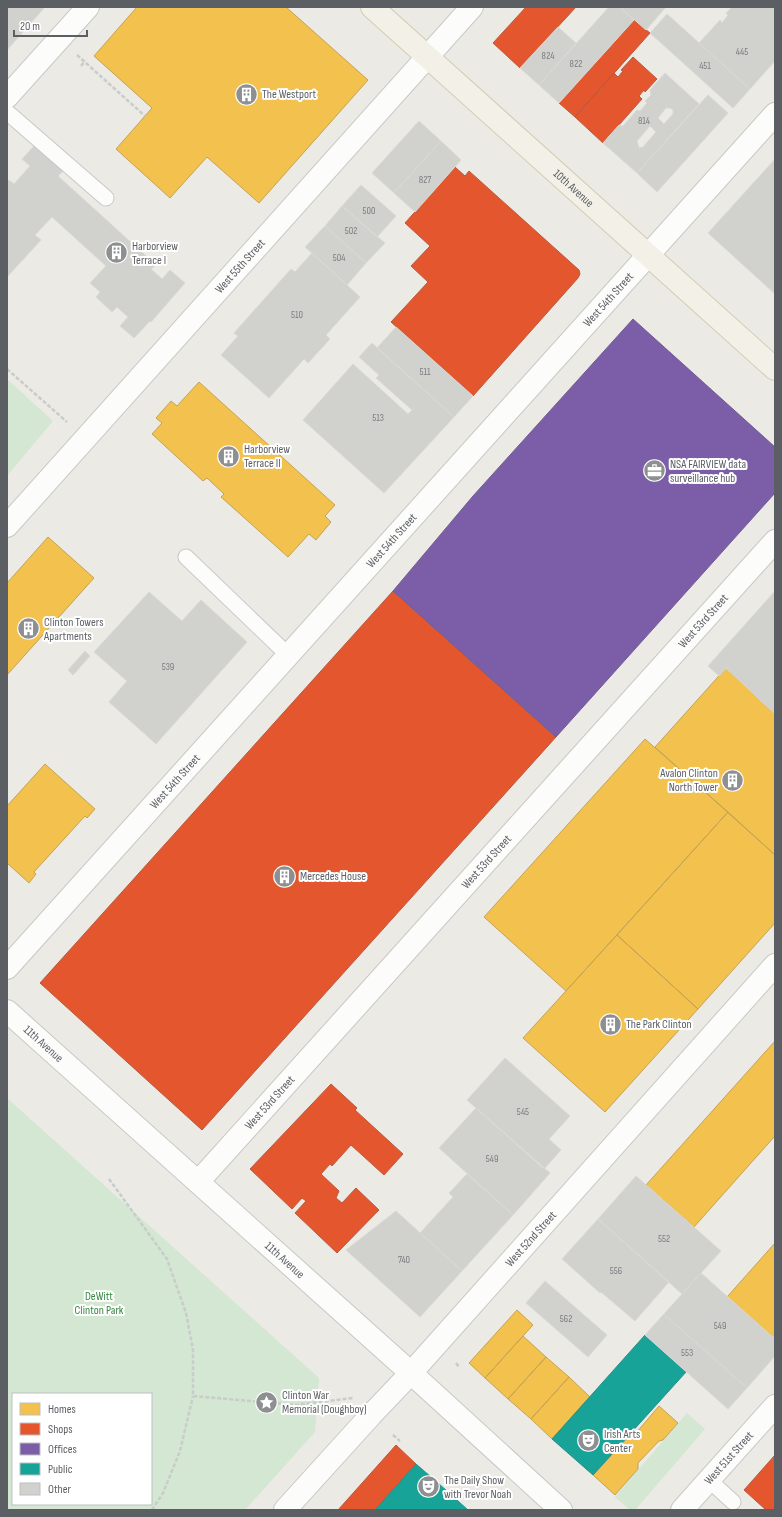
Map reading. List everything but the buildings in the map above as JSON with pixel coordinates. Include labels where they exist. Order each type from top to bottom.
[{"type":"main road","points":[[7,97],[88,7]]},
{"type":"main road","name":"10th Avenue","points":[[372,7],[775,369]]},
{"type":"main road","name":"West 55th Street","points":[[7,526],[472,7]]},
{"type":"main road","name":"West 54th Street","points":[[7,968],[775,114]]},
{"type":"main road","name":"West 53rd Street","points":[[198,1182],[224,1155],[775,541]]},
{"type":"main road","name":"West 52nd Street","points":[[285,1510],[411,1373],[775,965]]},
{"type":"main road","name":"11th Avenue","points":[[7,1011],[411,1373],[561,1510]]},
{"type":"main road","name":"West 51st Street","points":[[682,1510],[775,1406]]},
{"type":"lane","points":[[7,112],[106,198]]},
{"type":"lane","points":[[186,557],[288,655]]},
{"type":"lane","points":[[709,1480],[733,1502]]},
{"type":"path","points":[[81,66],[85,61]]},
{"type":"path","points":[[88,64],[145,116]]},
{"type":"path","points":[[7,369],[67,422]]},
{"type":"path","points":[[109,1179],[167,1259],[186,1312],[193,1350],[193,1396],[180,1451],[163,1493],[152,1510]]},
{"type":"path","points":[[456,1364],[459,1367]]},
{"type":"path","points":[[193,1396],[297,1405],[353,1398]]},
{"type":"path","points":[[393,1435],[400,1441]]},
{"type":"green space","points":[[7,379],[53,421],[7,476]]},
{"type":"green space","name":"DeWitt Clinton Park","points":[[7,1098],[319,1378],[315,1432],[245,1510],[7,1510]]},
{"type":"green space","points":[[687,1413],[705,1429],[635,1510],[630,1510],[615,1497]]},
{"type":"place","name":"The Westport","points":[[246,94]]},
{"type":"place","name":"Harborview Terrace I","points":[[117,253]]},
{"type":"place","name":"Harborview Terrace II","points":[[228,456]]},
{"type":"place","name":"NSA FAIRVIEW data surveillance hub","points":[[655,471]]},
{"type":"place","name":"Clinton Towers Apartments","points":[[28,629]]},
{"type":"place","name":"Avalon Clinton North Tower","points":[[733,780]]},
{"type":"place","name":"Mercedes House","points":[[284,876]]},
{"type":"place","name":"The Park Clinton","points":[[610,1024]]},
{"type":"place","name":"Clinton War Memorial (Doughboy)","points":[[267,1402]]},
{"type":"place","name":"Irish Arts Center","points":[[588,1441]]},
{"type":"place","name":"The Daily Show with Trevor Noah","points":[[428,1487]]}]
